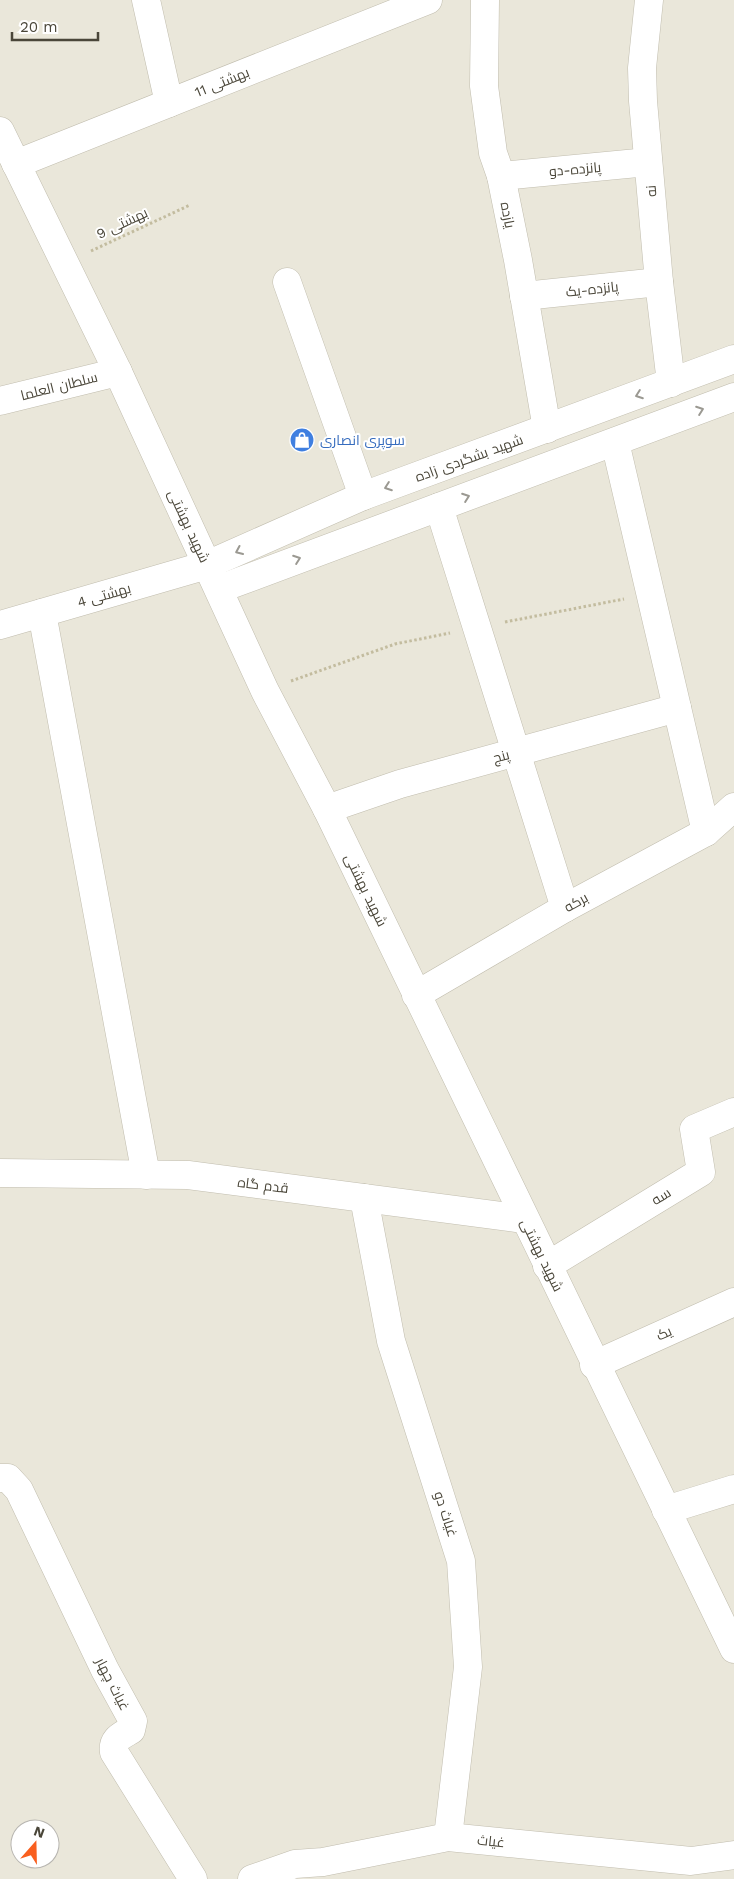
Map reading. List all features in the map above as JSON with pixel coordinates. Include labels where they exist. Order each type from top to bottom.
[{"type":"street","points":[[146,0],[169,103]]},
{"type":"street","name":"بهشتی 11","points":[[16,164],[428,0]]},
{"type":"street","name":"یازده","points":[[485,0],[484,86],[493,153],[501,176],[547,429],[559,462]]},
{"type":"street","name":"نه","points":[[649,0],[642,68],[659,282],[671,382]]},
{"type":"street","name":"شهید بهشتی","points":[[0,131],[118,372],[264,691],[327,809],[594,1364],[734,1648]]},
{"type":"street","name":"پانزده-دو","points":[[501,176],[648,162]]},
{"type":"street","points":[[287,282],[363,496]]},
{"type":"street","name":"پانزده-یک","points":[[524,296],[659,282]]},
{"type":"street","name":"شهید بشگردی زاده","points":[[213,577],[363,496],[734,359]]},
{"type":"street","name":"سلطان العلما","points":[[0,401],[118,372]]},
{"type":"street","points":[[213,577],[439,507],[734,397]]},
{"type":"street","points":[[615,442],[706,832]]},
{"type":"street","points":[[439,507],[514,752],[565,908]]},
{"type":"street","name":"بهشتی 4","points":[[0,625],[42,613],[213,577]]},
{"type":"street","points":[[42,613],[146,1175]]},
{"type":"street","name":"پنج","points":[[327,809],[400,784],[677,708]]},
{"type":"street","name":"برکه","points":[[416,995],[565,908],[706,832],[734,807]]},
{"type":"street","name":"سه","points":[[547,1266],[701,1172],[694,1129],[734,1112]]},
{"type":"street","name":"قدم گاه","points":[[0,1173],[188,1176],[524,1219]]},
{"type":"street","name":"غیاث دو","points":[[364,1198],[391,1341],[461,1561],[468,1667],[448,1837]]},
{"type":"street","name":"یک","points":[[594,1364],[734,1302]]},
{"type":"street","name":"غیاث چهار","points":[[4,1478],[20,1490],[105,1670],[132,1721],[131,1730],[115,1739],[113,1745],[114,1752],[192,1879]]},
{"type":"street","points":[[666,1510],[734,1489]]},
{"type":"street","name":"غیاث","points":[[252,1879],[295,1864],[324,1870],[448,1837],[684,1870],[734,1855]]},
{"type":"path","name":"بهشتی 9","points":[[64,263],[190,205]]},
{"type":"shaded area","points":[[0,0],[734,0],[734,1879],[0,1879]]},
{"type":"place","name":"سوپری انصاری","points":[[302,440]]}]
